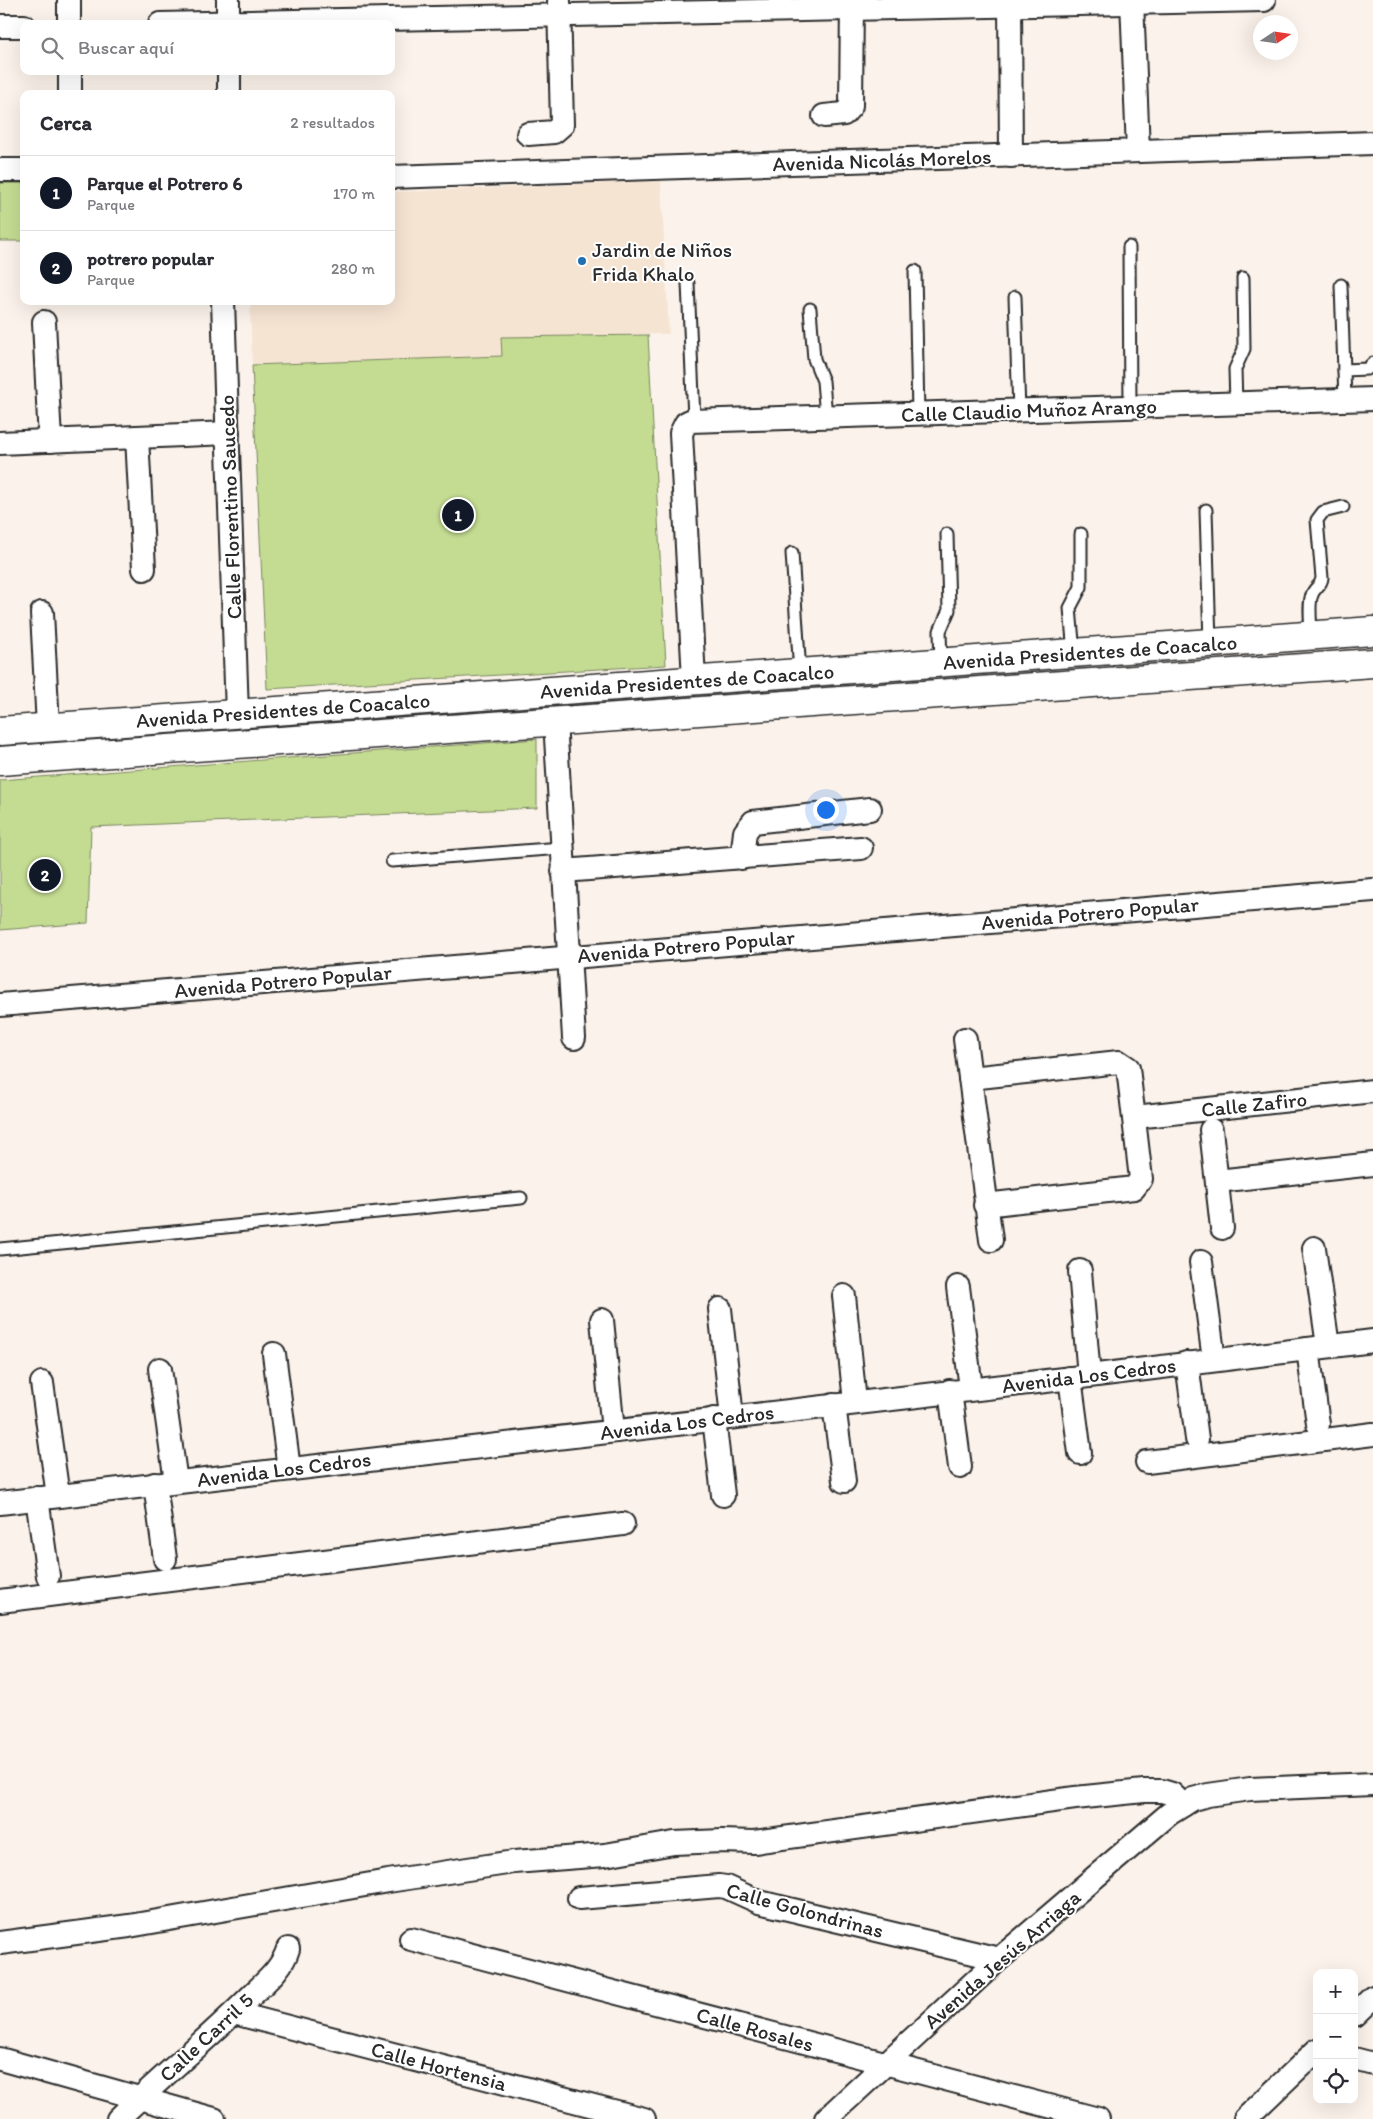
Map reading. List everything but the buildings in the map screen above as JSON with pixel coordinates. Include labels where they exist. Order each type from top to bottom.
[{"type":"street","points":[[69,0],[69,20]]},
{"type":"street","points":[[228,0],[228,20]]},
{"type":"street","points":[[294,20],[559,8],[1264,0]]},
{"type":"street","points":[[1132,2],[1138,151]]},
{"type":"street","points":[[1010,3],[1011,156]]},
{"type":"street","points":[[824,116],[844,114],[851,106],[852,4]]},
{"type":"street","points":[[528,134],[554,132],[562,125],[559,8]]},
{"type":"street","points":[[0,26],[20,26]]},
{"type":"street","points":[[70,75],[70,90]]},
{"type":"street","points":[[228,75],[229,90]]},
{"type":"street","name":"Avenida Nicolás Morelos","points":[[395,177],[1373,143]]},
{"type":"street","points":[[0,170],[20,170]]},
{"type":"street","name":"Calle Florentino Saucedo","points":[[223,305],[237,714]]},
{"type":"street","points":[[44,322],[50,441]]},
{"type":"street","name":"Calle Claudio Muñoz Arango","points":[[690,421],[1373,399]]},
{"type":"street","points":[[690,421],[681,433],[694,680]]},
{"type":"street","points":[[0,443],[228,433]]},
{"type":"street","points":[[137,437],[144,569]]},
{"type":"street","points":[[42,613],[48,727]]},
{"type":"street","name":"Avenida Presidentes de Coacalco","points":[[0,731],[1373,631]]},
{"type":"street","name":"Avenida Presidentes de Coacalco","points":[[0,761],[1373,663]]},
{"type":"street","points":[[442,698],[444,729]]},
{"type":"street","points":[[555,721],[574,1038]]},
{"type":"street","points":[[742,858],[745,832],[753,822],[870,809]]},
{"type":"street","points":[[563,871],[861,848]]},
{"type":"street","name":"Avenida Potrero Popular","points":[[0,1005],[1373,890]]},
{"type":"street","points":[[965,1040],[991,1240]]},
{"type":"street","points":[[970,1078],[1120,1062],[1128,1068],[1135,1117],[1141,1179],[1134,1188],[986,1205]]},
{"type":"street","name":"Calle Zafiro","points":[[1135,1117],[1373,1091]]},
{"type":"street","points":[[1211,1130],[1222,1228]]},
{"type":"street","points":[[1217,1181],[1373,1164]]},
{"type":"street","points":[[1314,1248],[1318,1347],[1318,1424]]},
{"type":"street","points":[[1201,1262],[1214,1360]]},
{"type":"street","points":[[1080,1270],[1080,1453]]},
{"type":"street","points":[[958,1287],[961,1390],[960,1467]]},
{"type":"street","points":[[844,1296],[844,1481]]},
{"type":"street","points":[[720,1309],[723,1494]]},
{"type":"street","points":[[602,1320],[613,1431]]},
{"type":"street","name":"Avenida Los Cedros","points":[[0,1503],[1373,1341]]},
{"type":"street","points":[[274,1354],[289,1469]]},
{"type":"street","points":[[1187,1363],[1197,1439]]},
{"type":"street","points":[[160,1370],[166,1483],[165,1560]]},
{"type":"street","points":[[42,1383],[48,1497],[48,1576]]},
{"type":"street","points":[[1147,1462],[1373,1434]]},
{"type":"street","points":[[0,1601],[623,1524]]},
{"type":"street","name":"Avenida Jesús Arriaga","points":[[826,2119],[1000,1959],[1162,1820],[1183,1805],[1208,1795],[1250,1789],[1373,1784]]},
{"type":"street","points":[[0,1943],[129,1926],[422,1875],[514,1862],[605,1855],[658,1844],[722,1841],[754,1842],[1066,1799],[1144,1791],[1162,1791],[1172,1794],[1183,1805]]},
{"type":"street","name":"Calle Golondrinas","points":[[579,1898],[723,1887],[759,1902],[1000,1959]]},
{"type":"street","name":"Calle Rosales","points":[[411,1939],[1098,2119]]},
{"type":"street","name":"Calle Carril 5","points":[[118,2119],[234,2013],[279,1968],[288,1949]]},
{"type":"street","points":[[1355,2014],[1373,1997]]},
{"type":"street","name":"Calle Hortensia","points":[[234,2013],[644,2119]]},
{"type":"street","points":[[1244,2119],[1313,2054]]},
{"type":"street","points":[[0,2059],[214,2119]]},
{"type":"street","points":[[1358,2060],[1373,2064]]},
{"type":"lane","points":[[1129,248],[1130,407]]},
{"type":"lane","points":[[915,271],[918,414]]},
{"type":"lane","points":[[1236,404],[1235,369],[1244,349],[1243,278]]},
{"type":"lane","points":[[688,283],[690,421]]},
{"type":"lane","points":[[1341,285],[1346,400]]},
{"type":"lane","points":[[1015,297],[1019,411]]},
{"type":"lane","points":[[810,310],[814,359],[823,381],[826,417]]},
{"type":"lane","points":[[1344,370],[1367,369],[1373,363]]},
{"type":"lane","points":[[1311,635],[1311,598],[1313,591],[1320,586],[1322,578],[1317,520],[1323,512],[1343,507]]},
{"type":"lane","points":[[1206,510],[1210,643]]},
{"type":"lane","points":[[941,662],[940,630],[949,610],[948,534]]},
{"type":"lane","points":[[1074,653],[1070,608],[1081,587],[1081,534]]},
{"type":"lane","points":[[792,553],[800,673]]},
{"type":"lane","points":[[392,861],[562,848]]},
{"type":"lane","points":[[0,1249],[522,1198]]},
{"type":"shaded area","points":[[661,181],[669,334],[502,337],[502,356],[252,365],[250,305],[395,305],[395,192]]},
{"type":"green space","points":[[0,183],[20,183],[20,241],[0,241]]},
{"type":"green space","points":[[648,335],[666,665],[267,689],[252,365],[502,356],[501,337]]},
{"type":"green space","points":[[537,739],[537,808],[91,827],[88,923],[0,930],[0,780]]},
{"type":"place","name":"Jardin de Niños Frida Khalo","points":[[582,261]]},
{"type":"place","name":"Parque el Potrero 6","points":[[458,515]]},
{"type":"place","name":"potrero popular","points":[[45,875]]}]
